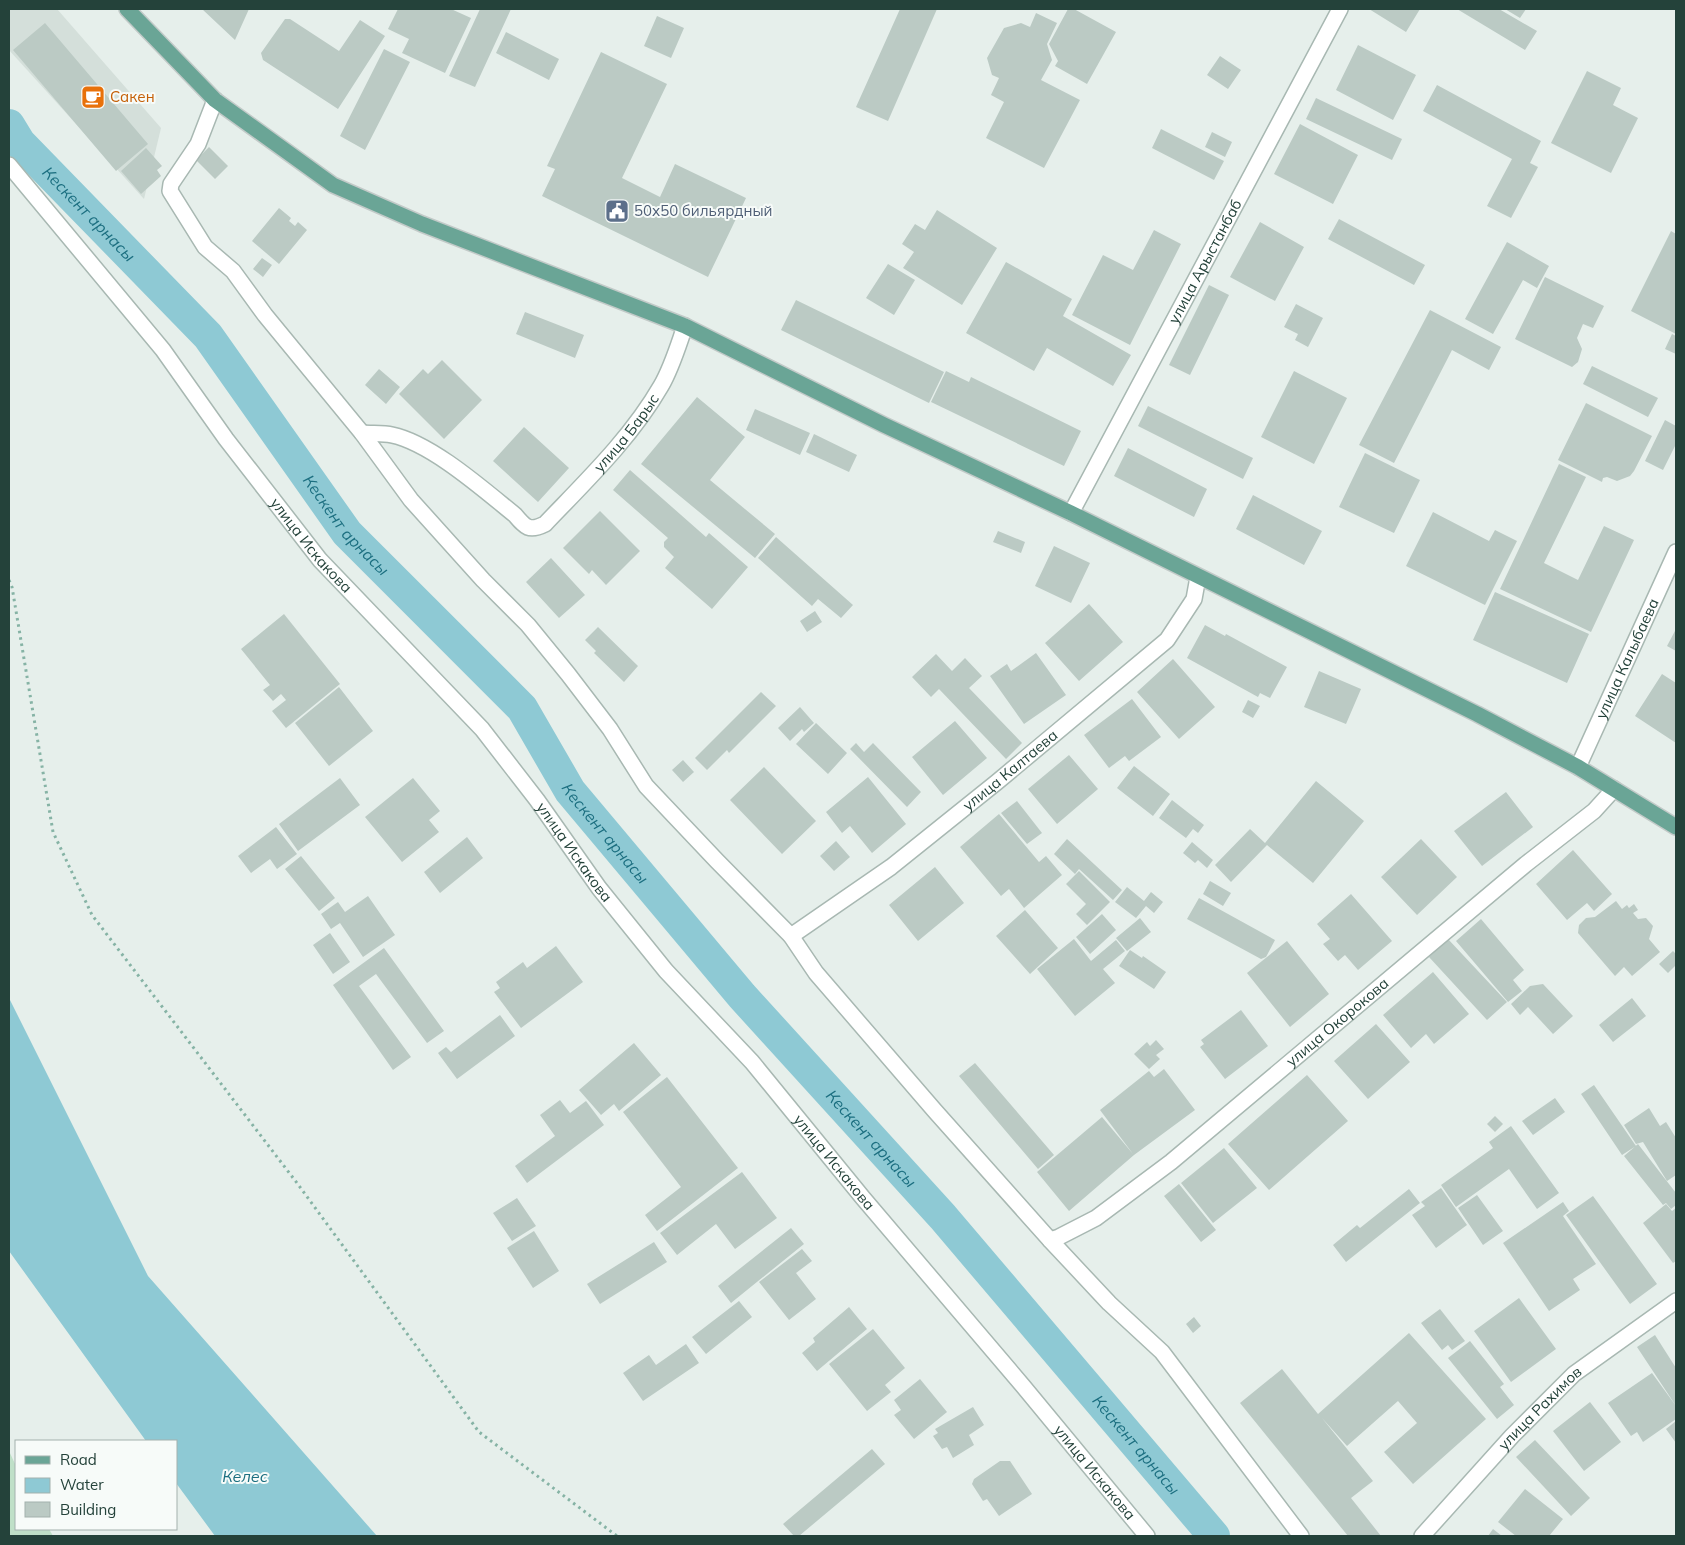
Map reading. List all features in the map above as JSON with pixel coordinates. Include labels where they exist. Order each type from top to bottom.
[{"type":"main road","points":[[127,9],[215,100],[333,185],[422,224],[685,326],[884,425],[1071,513],[1477,714],[1578,767],[1676,827]]},
{"type":"street","name":"улица Арыстанбаб","points":[[1071,513],[1340,9]]},
{"type":"street","points":[[215,100],[198,144],[171,184],[170,191],[205,248],[233,271],[271,323],[362,433],[411,500],[483,580],[528,624],[610,729],[646,786],[791,936],[816,973],[1050,1240],[1109,1303],[1162,1352],[1301,1536]]},
{"type":"street","name":"улица Искакова","points":[[9,165],[163,350],[226,439],[320,560],[482,730],[537,800],[599,888],[666,971],[752,1062],[1147,1536]]},
{"type":"street","name":"улица Барыс","points":[[362,433],[392,435],[420,446],[464,475],[515,515],[523,524],[531,529],[536,529],[545,524],[632,430],[662,386],[685,326]]},
{"type":"street","name":"улица Калыбаева","points":[[1578,767],[1676,552]]},
{"type":"street","name":"улица Калтаева","points":[[791,936],[891,867],[997,782],[1167,640],[1194,599],[1198,577]]},
{"type":"street","name":"улица Окорокова","points":[[1050,1240],[1059,1238],[1096,1218],[1171,1162],[1519,871],[1594,811],[1614,789]]},
{"type":"street","name":"улица Рахимов","points":[[1422,1536],[1512,1436],[1574,1374],[1676,1301]]},
{"type":"path","points":[[9,580],[12,587],[53,832],[92,915],[297,1183],[479,1432],[616,1536]]},
{"type":"shaded area","points":[[9,9],[57,9],[161,128],[144,199],[9,50]]},
{"type":"green space","points":[[9,1451],[15,1464],[15,1530],[50,1530],[53,1536],[9,1536]]},
{"type":"water","name":"Келес","points":[[9,998],[148,1276],[377,1536],[215,1536],[178,1486],[178,1440],[145,1440],[9,1251]]},
{"type":"building","points":[[202,9],[249,9],[235,40]]},
{"type":"building","points":[[398,9],[451,9],[471,18],[445,73],[402,53],[409,39],[388,29]]},
{"type":"building","points":[[480,9],[511,9],[475,87],[449,76]]},
{"type":"building","points":[[900,9],[937,9],[888,121],[856,107]]},
{"type":"building","points":[[1068,9],[1074,9],[1116,32],[1087,84],[1055,66],[1058,61],[1049,44]]},
{"type":"building","points":[[1369,9],[1420,9],[1406,32]]},
{"type":"building","points":[[1457,9],[1499,9],[1537,31],[1525,50]]},
{"type":"building","points":[[1505,9],[1526,9],[1520,18]]},
{"type":"building","points":[[1036,13],[1057,23],[1047,44],[1052,60],[1041,80],[1080,100],[1044,168],[986,138],[1004,102],[991,95],[999,78],[992,75],[987,58],[1004,28],[1021,23],[1030,27]]},
{"type":"building","points":[[657,16],[684,28],[671,58],[644,46]]},
{"type":"building","points":[[285,19],[290,19],[339,51],[360,20],[385,36],[338,109],[263,60],[261,53]]},
{"type":"building","points":[[45,23],[148,144],[116,171],[13,50]]},
{"type":"building","points":[[506,32],[559,59],[549,80],[496,53]]},
{"type":"building","points":[[1358,45],[1416,75],[1393,120],[1336,90]]},
{"type":"building","points":[[384,49],[410,62],[365,150],[340,136]]},
{"type":"building","points":[[601,52],[667,84],[622,178],[660,197],[675,164],[746,198],[708,277],[542,196],[555,169],[547,166]]},
{"type":"building","points":[[1220,56],[1241,70],[1228,89],[1207,75]]},
{"type":"building","points":[[1587,71],[1621,88],[1613,105],[1638,118],[1611,173],[1551,143]]},
{"type":"building","points":[[1437,85],[1541,141],[1530,163],[1538,167],[1511,218],[1487,206],[1512,159],[1423,111]]},
{"type":"building","points":[[1316,98],[1402,139],[1392,160],[1306,119]]},
{"type":"building","points":[[1300,124],[1358,155],[1333,204],[1274,174]]},
{"type":"building","points":[[1161,129],[1224,161],[1214,180],[1152,148]]},
{"type":"building","points":[[1212,132],[1232,142],[1225,157],[1205,147]]},
{"type":"building","points":[[209,147],[228,166],[215,179],[196,160]]},
{"type":"building","points":[[146,148],[162,166],[157,170],[161,176],[141,194],[121,171]]},
{"type":"building","points":[[279,208],[291,218],[289,221],[295,226],[298,222],[307,230],[279,264],[252,241]]},
{"type":"building","points":[[937,210],[997,248],[962,305],[903,268],[914,252],[902,244],[915,224],[925,230]]},
{"type":"building","points":[[1339,219],[1425,265],[1414,285],[1328,239]]},
{"type":"building","points":[[1260,222],[1304,247],[1275,301],[1230,277]]},
{"type":"building","points":[[1154,230],[1181,244],[1130,345],[1072,315],[1103,255],[1133,270]]},
{"type":"building","points":[[1671,231],[1676,234],[1676,334],[1631,311]]},
{"type":"building","points":[[1507,242],[1549,266],[1537,288],[1523,280],[1493,334],[1465,319]]},
{"type":"building","points":[[262,258],[272,265],[263,277],[253,269]]},
{"type":"building","points":[[1006,262],[1072,299],[1063,316],[1131,355],[1113,386],[1047,348],[1034,371],[966,333]]},
{"type":"building","points":[[888,264],[915,280],[894,315],[866,298]]},
{"type":"building","points":[[1545,277],[1604,306],[1593,328],[1583,324],[1577,338],[1582,349],[1578,362],[1572,367],[1515,339]]},
{"type":"building","points":[[1209,285],[1229,295],[1190,375],[1169,365]]},
{"type":"building","points":[[796,300],[944,372],[929,403],[781,330]]},
{"type":"building","points":[[1296,304],[1323,318],[1308,347],[1295,340],[1298,334],[1284,327]]},
{"type":"building","points":[[1430,310],[1501,347],[1489,370],[1452,350],[1394,463],[1359,445]]},
{"type":"building","points":[[525,312],[584,335],[575,358],[516,334]]},
{"type":"building","points":[[1672,334],[1676,336],[1676,354],[1665,349]]},
{"type":"building","points":[[442,360],[482,400],[444,439],[399,394],[423,369],[428,374]]},
{"type":"building","points":[[1592,366],[1658,398],[1648,417],[1583,384]]},
{"type":"building","points":[[379,369],[400,387],[386,404],[365,385]]},
{"type":"building","points":[[946,371],[969,382],[971,377],[1081,431],[1064,466],[931,402]]},
{"type":"building","points":[[1294,371],[1347,398],[1314,464],[1261,437]]},
{"type":"building","points":[[697,397],[745,437],[710,480],[775,534],[755,558],[641,464]]},
{"type":"building","points":[[1586,403],[1652,436],[1630,476],[1617,481],[1607,477],[1603,478],[1602,482],[1558,460]]},
{"type":"building","points":[[1148,406],[1253,458],[1243,479],[1138,426]]},
{"type":"building","points":[[755,409],[810,433],[800,455],[746,430]]},
{"type":"building","points":[[1665,420],[1676,426],[1676,444],[1663,470],[1645,461]]},
{"type":"building","points":[[524,427],[569,468],[538,502],[493,461]]},
{"type":"building","points":[[814,434],[857,455],[849,472],[806,452]]},
{"type":"building","points":[[1128,448],[1207,489],[1194,517],[1114,476]]},
{"type":"building","points":[[1365,453],[1420,480],[1394,533],[1339,507]]},
{"type":"building","points":[[1559,464],[1586,477],[1544,563],[1578,580],[1604,526],[1634,540],[1591,632],[1500,589]]},
{"type":"building","points":[[630,470],[706,537],[709,533],[748,567],[712,609],[665,568],[674,557],[664,547],[664,542],[668,538],[613,490]]},
{"type":"building","points":[[1253,495],[1322,531],[1304,565],[1236,529]]},
{"type":"building","points":[[600,511],[640,551],[606,585],[592,570],[589,574],[563,548]]},
{"type":"building","points":[[1433,512],[1489,541],[1495,530],[1517,541],[1485,605],[1406,566]]},
{"type":"building","points":[[998,531],[1025,542],[1021,553],[993,542]]},
{"type":"building","points":[[776,537],[853,605],[841,618],[818,599],[812,606],[758,558]]},
{"type":"building","points":[[1054,546],[1090,563],[1071,603],[1035,586]]},
{"type":"building","points":[[551,558],[585,595],[559,618],[526,582]]},
{"type":"building","points":[[1495,592],[1589,634],[1567,683],[1473,640]]},
{"type":"building","points":[[1089,604],[1123,642],[1079,681],[1045,643]]},
{"type":"building","points":[[815,611],[822,622],[807,632],[800,621]]},
{"type":"building","points":[[284,614],[340,684],[286,728],[272,711],[286,700],[281,694],[273,701],[263,690],[270,685],[241,649]]},
{"type":"building","points":[[1205,625],[1225,636],[1226,634],[1287,667],[1270,698],[1260,693],[1258,697],[1187,658]]},
{"type":"building","points":[[598,627],[638,666],[624,682],[594,653],[596,651],[585,640]]},
{"type":"building","points":[[1676,629],[1676,651],[1667,646]]},
{"type":"building","points":[[1036,653],[1066,695],[1024,724],[990,676],[1007,664],[1011,671]]},
{"type":"building","points":[[936,654],[952,671],[965,658],[982,676],[969,688],[1022,743],[1006,759],[939,689],[931,697],[912,677]]},
{"type":"building","points":[[1173,659],[1215,707],[1179,739],[1137,692]]},
{"type":"building","points":[[1319,671],[1361,689],[1346,724],[1304,707]]},
{"type":"building","points":[[1662,674],[1676,683],[1676,743],[1635,716]]},
{"type":"building","points":[[339,687],[373,731],[329,766],[295,723]]},
{"type":"building","points":[[761,692],[776,706],[729,753],[727,750],[707,770],[695,758]]},
{"type":"building","points":[[1132,699],[1161,737],[1129,761],[1125,756],[1109,768],[1084,735]]},
{"type":"building","points":[[1248,700],[1260,706],[1253,718],[1242,712]]},
{"type":"building","points":[[800,707],[814,723],[804,732],[802,729],[790,741],[778,728]]},
{"type":"building","points":[[955,721],[987,758],[943,795],[912,757]]},
{"type":"building","points":[[816,723],[847,753],[828,774],[796,744]]},
{"type":"building","points":[[856,743],[864,752],[873,743],[921,792],[907,807],[850,749]]},
{"type":"building","points":[[1069,755],[1098,789],[1057,824],[1028,789]]},
{"type":"building","points":[[683,760],[694,772],[683,782],[672,770]]},
{"type":"building","points":[[1134,766],[1170,794],[1153,816],[1117,788]]},
{"type":"building","points":[[764,767],[816,821],[782,854],[730,800]]},
{"type":"building","points":[[868,777],[906,824],[872,853],[850,826],[842,833],[826,812]]},
{"type":"building","points":[[340,778],[360,805],[298,851],[279,824]]},
{"type":"building","points":[[413,778],[440,811],[429,820],[439,832],[402,862],[365,817]]},
{"type":"building","points":[[1316,781],[1364,821],[1313,883],[1267,845],[1231,882],[1215,865],[1250,829],[1265,843]]},
{"type":"building","points":[[1506,792],[1533,827],[1482,866],[1454,831]]},
{"type":"building","points":[[1172,800],[1204,825],[1198,833],[1193,829],[1186,838],[1159,818]]},
{"type":"building","points":[[1017,801],[1042,833],[1027,844],[1001,813]]},
{"type":"building","points":[[999,814],[1039,862],[1046,856],[1062,875],[1024,908],[1009,889],[1001,896],[960,847]]},
{"type":"building","points":[[276,827],[297,854],[277,869],[270,859],[251,873],[238,856]]},
{"type":"building","points":[[467,837],[483,858],[440,893],[424,872]]},
{"type":"building","points":[[1067,839],[1122,890],[1113,900],[1079,869],[1075,874],[1054,854]]},
{"type":"building","points":[[1421,839],[1457,877],[1417,915],[1381,877]]},
{"type":"building","points":[[836,841],[850,857],[834,871],[820,856]]},
{"type":"building","points":[[1192,842],[1213,860],[1207,868],[1198,860],[1195,863],[1183,853]]},
{"type":"building","points":[[1573,850],[1612,894],[1594,911],[1587,903],[1567,920],[1536,884]]},
{"type":"building","points":[[301,856],[335,898],[319,911],[285,869]]},
{"type":"building","points":[[935,867],[964,903],[918,941],[889,905]]},
{"type":"building","points":[[1079,871],[1110,902],[1087,925],[1076,914],[1086,904],[1066,884]]},
{"type":"building","points":[[1210,881],[1231,893],[1223,906],[1203,894]]},
{"type":"building","points":[[1127,887],[1144,901],[1151,892],[1163,902],[1154,913],[1146,906],[1136,918],[1115,902]]},
{"type":"building","points":[[1351,894],[1392,941],[1358,970],[1345,955],[1338,961],[1323,944],[1330,939],[1317,924]]},
{"type":"building","points":[[368,896],[395,935],[363,957],[340,923],[331,929],[321,914],[338,902],[345,912]]},
{"type":"building","points":[[1199,898],[1275,940],[1266,957],[1261,959],[1187,919]]},
{"type":"building","points":[[1616,901],[1622,909],[1627,905],[1629,908],[1634,904],[1638,910],[1633,913],[1638,919],[1646,918],[1653,926],[1649,939],[1660,952],[1632,976],[1624,967],[1615,976],[1578,933],[1579,925],[1586,918],[1595,917]]},
{"type":"building","points":[[1025,910],[1058,948],[1030,974],[996,936]]},
{"type":"building","points":[[1102,914],[1116,930],[1090,954],[1076,937]]},
{"type":"building","points":[[1140,918],[1151,932],[1127,951],[1116,938]]},
{"type":"building","points":[[1481,919],[1524,970],[1513,980],[1522,991],[1508,1002],[1456,941]]},
{"type":"building","points":[[330,933],[350,962],[333,974],[313,945]]},
{"type":"building","points":[[1074,939],[1091,961],[1116,940],[1125,951],[1103,969],[1115,983],[1075,1016],[1037,969]]},
{"type":"building","points":[[1448,939],[1507,1002],[1487,1020],[1429,957]]},
{"type":"building","points":[[1287,941],[1329,994],[1290,1027],[1247,973]]},
{"type":"building","points":[[556,946],[583,982],[521,1028],[494,992],[500,988],[496,982],[523,962],[527,968]]},
{"type":"building","points":[[384,948],[444,1031],[427,1043],[376,974],[359,986],[411,1057],[393,1070],[333,985]]},
{"type":"building","points":[[1130,950],[1142,958],[1143,956],[1166,972],[1154,989],[1119,966]]},
{"type":"building","points":[[1673,951],[1676,954],[1676,965],[1668,973],[1659,964]]},
{"type":"building","points":[[1433,972],[1469,1014],[1434,1044],[1426,1034],[1411,1048],[1383,1015]]},
{"type":"building","points":[[1543,984],[1573,1016],[1553,1034],[1528,1007],[1520,1015],[1511,1004],[1530,986]]},
{"type":"building","points":[[1632,998],[1646,1016],[1613,1042],[1599,1025]]},
{"type":"building","points":[[1241,1010],[1268,1046],[1225,1079],[1200,1047],[1204,1044],[1201,1040]]},
{"type":"building","points":[[500,1015],[515,1036],[457,1079],[438,1053],[446,1047],[451,1052]]},
{"type":"building","points":[[1376,1024],[1410,1062],[1368,1099],[1334,1061]]},
{"type":"building","points":[[1156,1040],[1164,1049],[1156,1055],[1160,1059],[1149,1069],[1134,1054],[1147,1042],[1150,1046]]},
{"type":"building","points":[[634,1043],[661,1075],[619,1111],[614,1104],[601,1115],[579,1090]]},
{"type":"building","points":[[975,1063],[1054,1155],[1038,1169],[959,1076]]},
{"type":"building","points":[[1164,1069],[1195,1110],[1134,1155],[1069,1211],[1037,1172],[1102,1117],[1133,1154],[1100,1110],[1149,1071],[1154,1077]]},
{"type":"building","points":[[1307,1075],[1348,1121],[1269,1190],[1228,1144]]},
{"type":"building","points":[[667,1077],[738,1168],[657,1231],[645,1215],[681,1187],[623,1112]]},
{"type":"building","points":[[1594,1085],[1636,1146],[1622,1155],[1581,1094]]},
{"type":"building","points":[[1555,1098],[1565,1112],[1533,1135],[1522,1121]]},
{"type":"building","points":[[560,1100],[570,1113],[586,1101],[604,1125],[527,1183],[515,1166],[555,1136],[540,1115]]},
{"type":"building","points":[[1649,1108],[1660,1126],[1666,1122],[1676,1138],[1676,1175],[1667,1181],[1643,1142],[1636,1144],[1624,1125]]},
{"type":"building","points":[[1495,1116],[1503,1124],[1495,1132],[1487,1124]]},
{"type":"building","points":[[1511,1126],[1559,1193],[1537,1209],[1509,1169],[1456,1207],[1441,1185],[1493,1148],[1489,1142]]},
{"type":"building","points":[[1638,1144],[1676,1193],[1676,1205],[1671,1209],[1666,1203],[1663,1205],[1624,1156]]},
{"type":"building","points":[[1224,1148],[1257,1188],[1213,1223],[1181,1183]]},
{"type":"building","points":[[742,1172],[777,1218],[735,1249],[716,1224],[677,1255],[660,1233]]},
{"type":"building","points":[[1179,1184],[1216,1230],[1201,1242],[1164,1196]]},
{"type":"building","points":[[1441,1188],[1467,1225],[1436,1248],[1412,1215],[1425,1206],[1421,1202]]},
{"type":"building","points":[[1409,1189],[1420,1203],[1346,1262],[1333,1245],[1357,1225],[1360,1228]]},
{"type":"building","points":[[1477,1195],[1503,1231],[1483,1245],[1458,1208]]},
{"type":"building","points":[[1593,1196],[1657,1284],[1630,1304],[1566,1215]]},
{"type":"building","points":[[517,1198],[536,1226],[512,1241],[493,1213]]},
{"type":"building","points":[[1563,1202],[1569,1211],[1563,1216],[1596,1264],[1573,1279],[1580,1290],[1549,1311],[1503,1243]]},
{"type":"building","points":[[1666,1204],[1672,1211],[1676,1208],[1676,1261],[1673,1263],[1643,1223]]},
{"type":"building","points":[[791,1228],[804,1244],[731,1303],[718,1286]]},
{"type":"building","points":[[534,1231],[559,1271],[533,1288],[507,1248]]},
{"type":"building","points":[[654,1242],[667,1262],[600,1304],[587,1284]]},
{"type":"building","points":[[802,1249],[812,1261],[796,1273],[816,1299],[789,1320],[759,1282]]},
{"type":"building","points":[[1519,1298],[1556,1349],[1511,1382],[1474,1331]]},
{"type":"building","points":[[739,1301],[752,1317],[706,1354],[692,1337]]},
{"type":"building","points":[[849,1307],[867,1329],[817,1371],[802,1353],[815,1342],[813,1338]]},
{"type":"building","points":[[1440,1309],[1465,1341],[1452,1350],[1448,1345],[1442,1350],[1421,1323]]},
{"type":"building","points":[[1194,1317],[1201,1326],[1193,1333],[1186,1324]]},
{"type":"building","points":[[873,1329],[905,1368],[885,1385],[891,1392],[867,1411],[829,1364]]},
{"type":"building","points":[[1409,1333],[1486,1419],[1413,1484],[1384,1452],[1417,1423],[1398,1401],[1347,1446],[1322,1418],[1373,1481],[1351,1498],[1381,1536],[1348,1536],[1240,1403],[1282,1369],[1318,1414]]},
{"type":"building","points":[[1655,1335],[1676,1368],[1676,1406],[1637,1347]]},
{"type":"building","points":[[1470,1341],[1504,1384],[1500,1387],[1514,1405],[1497,1419],[1448,1358]]},
{"type":"building","points":[[686,1344],[699,1363],[643,1401],[623,1373],[649,1355],[656,1365]]},
{"type":"building","points":[[1652,1373],[1676,1406],[1676,1419],[1643,1442],[1637,1432],[1631,1436],[1608,1403]]},
{"type":"building","points":[[920,1379],[947,1412],[914,1439],[894,1415],[901,1410],[894,1400]]},
{"type":"building","points":[[1590,1402],[1621,1442],[1584,1471],[1553,1431]]},
{"type":"building","points":[[973,1407],[984,1425],[969,1435],[974,1445],[953,1458],[947,1447],[942,1449],[933,1436],[938,1433],[935,1429]]},
{"type":"building","points":[[1676,1421],[1676,1443],[1666,1429]]},
{"type":"building","points":[[1535,1440],[1590,1498],[1571,1516],[1516,1457]]},
{"type":"building","points":[[872,1449],[885,1464],[799,1536],[794,1536],[783,1524]]},
{"type":"building","points":[[1000,1461],[1010,1461],[1032,1494],[999,1516],[987,1499],[983,1501],[972,1484],[974,1479]]},
{"type":"building","points":[[1525,1489],[1563,1519],[1549,1536],[1516,1536],[1498,1522]]},
{"type":"building","points":[[1493,1529],[1502,1536],[1488,1536]]},
{"type":"waterway","name":"Кескент арнасы","points":[[9,125],[20,143],[208,336],[347,533],[522,708],[570,791],[742,996],[943,1217],[1214,1536]]},
{"type":"place","name":"Сакен","points":[[93,97]]},
{"type":"place","name":"50х50 бильярдный","points":[[617,211]]}]
